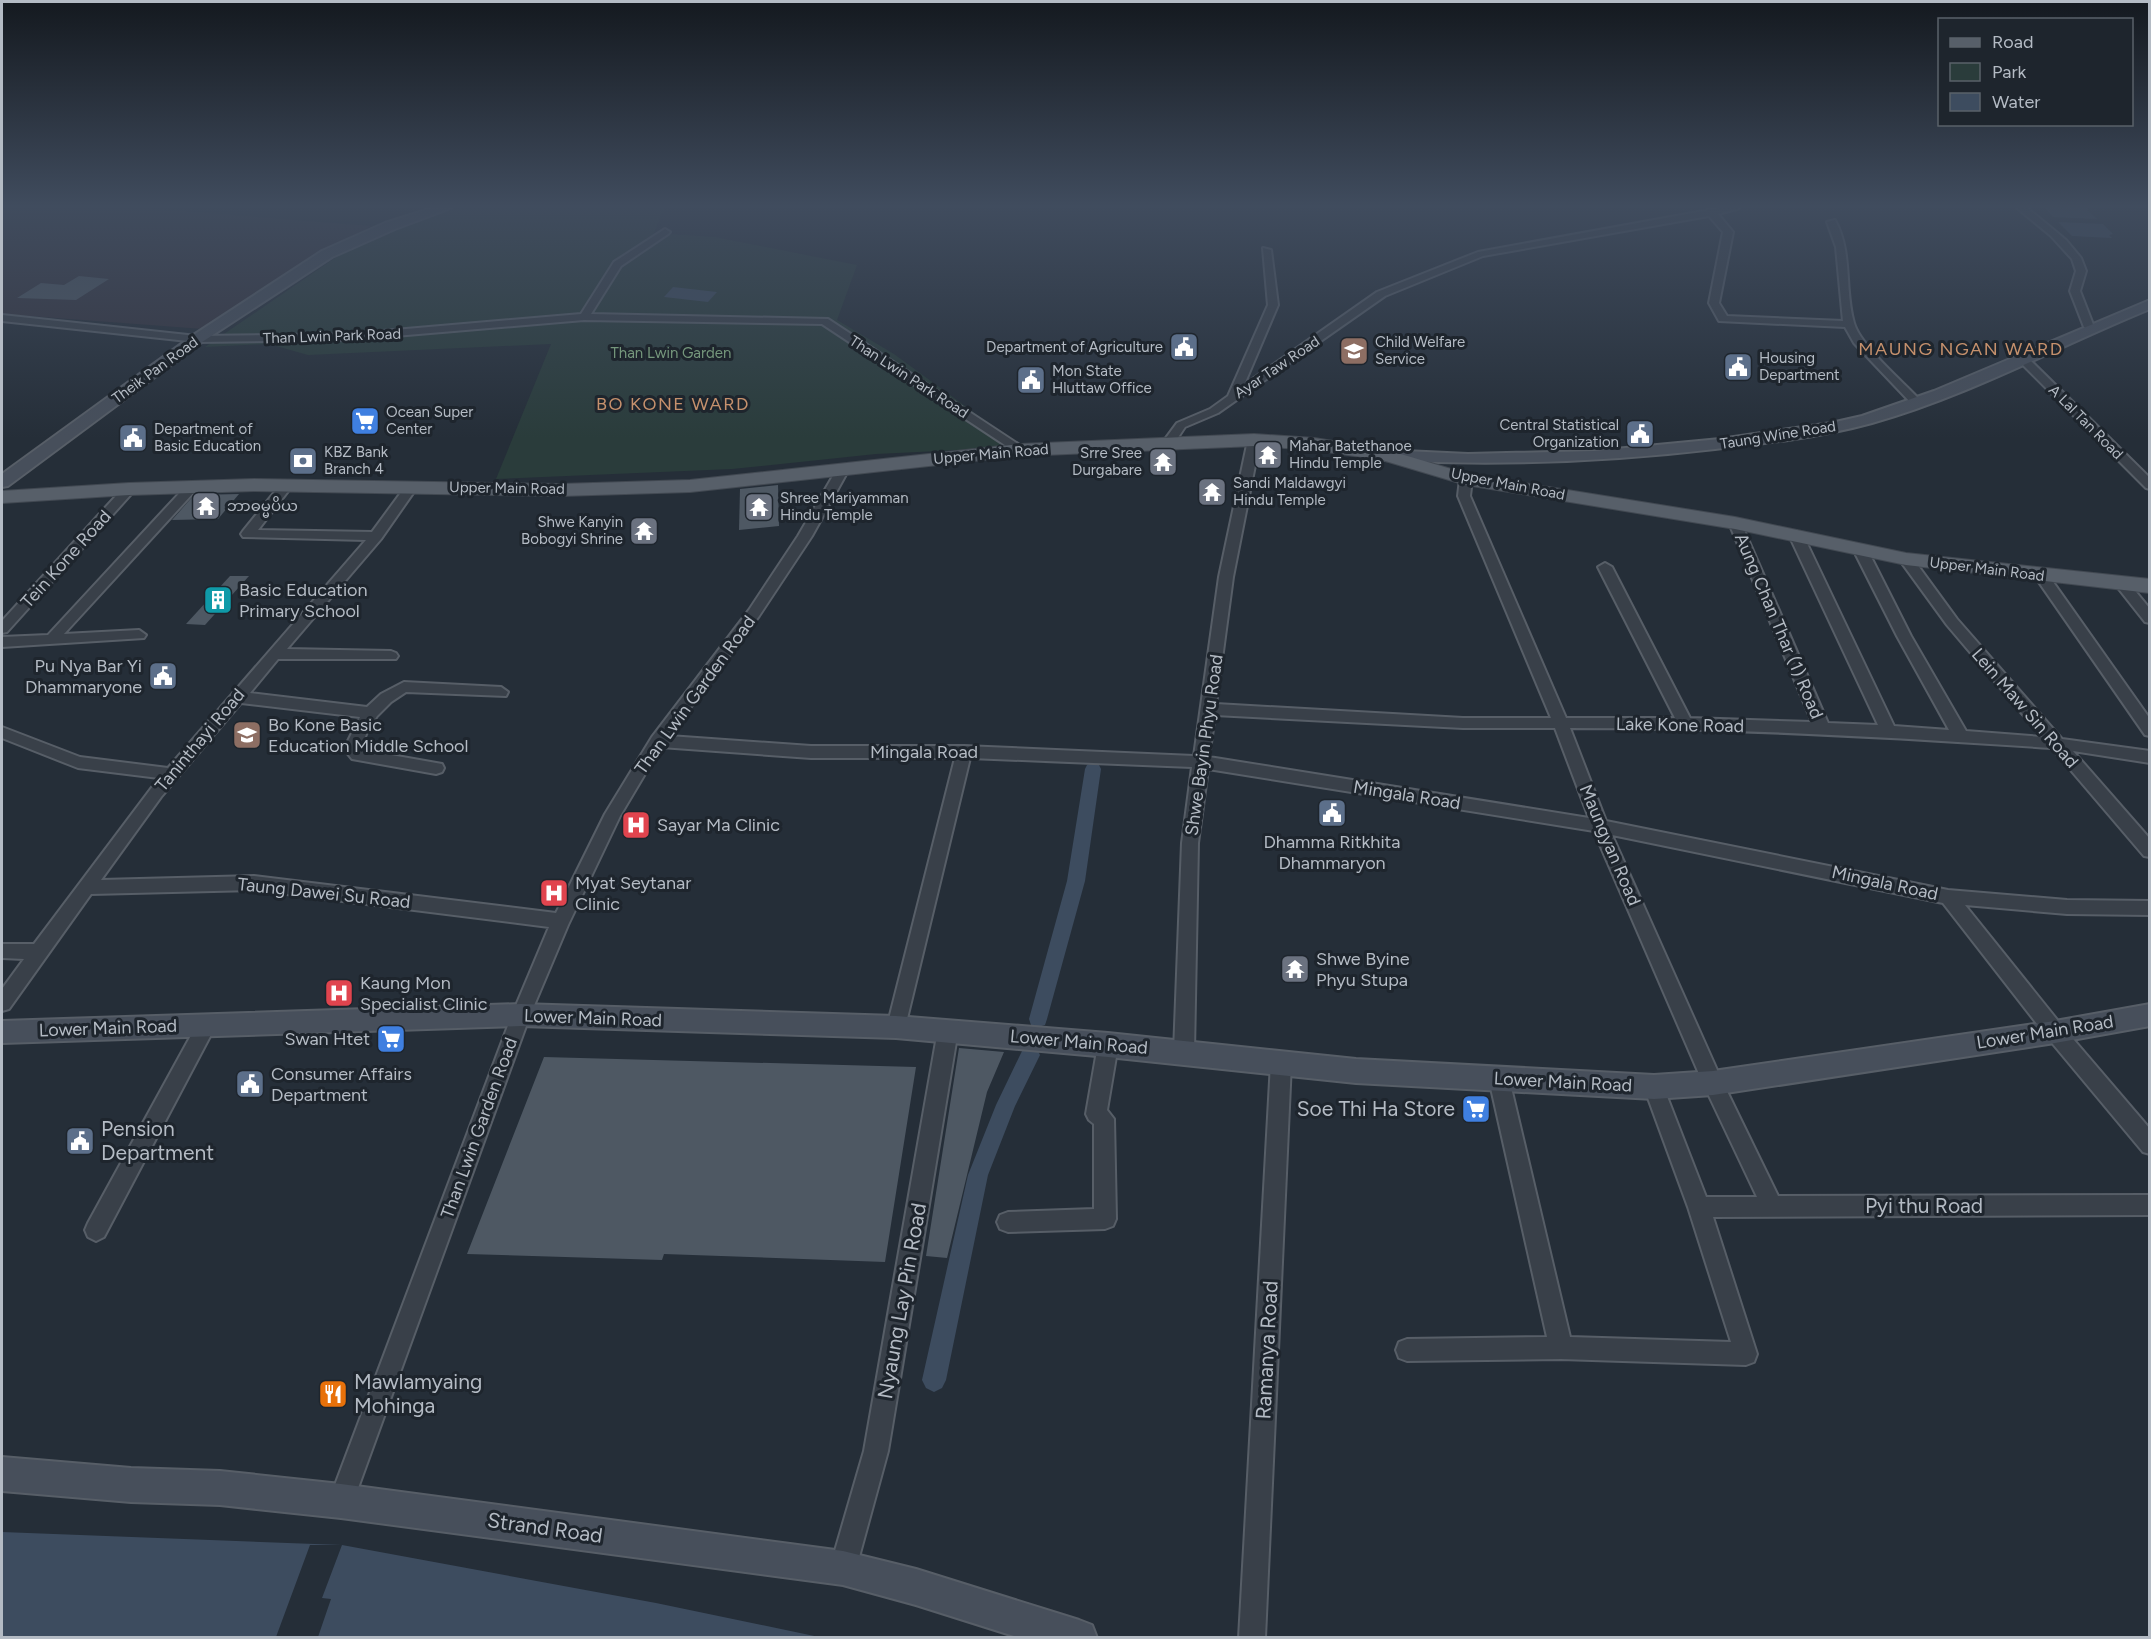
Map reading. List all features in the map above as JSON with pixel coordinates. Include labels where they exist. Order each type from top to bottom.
[{"type":"main road","name":"Theik Pan Road","points":[[2,482],[197,339],[280,284]]},
{"type":"main road","name":"Taung Wine Road","points":[[1384,455],[1446,459],[1583,457],[1681,449],[1819,431],[1916,402],[2024,359],[2089,327],[2150,304]]},
{"type":"main road","name":"Upper Main Road","points":[[2,497],[129,489],[286,486],[561,489],[690,486],[1021,450],[1254,440],[1314,444],[1384,455],[1466,478],[1735,523],[1906,559],[2150,586]]},
{"type":"main road","name":"Lower Main Road","points":[[2,1032],[520,1015],[896,1027],[1184,1052],[1356,1071],[1654,1087],[1713,1083],[2055,1032],[2150,1015]]},
{"type":"main road","name":"Strand Road","points":[[2,1474],[131,1485],[220,1488],[341,1501],[843,1568],[915,1587],[1079,1638]]},
{"type":"street","points":[[584,317],[604,284]]},
{"type":"street","points":[[1233,397],[1273,305],[1270,284]]},
{"type":"street","name":"Ayar Taw Road","points":[[1169,442],[1181,425],[1215,411],[1381,294],[1404,284]]},
{"type":"street","points":[[1718,284],[1714,303],[1723,319],[1850,324]]},
{"type":"street","points":[[1845,284],[1850,324],[1858,341],[1916,402]]},
{"type":"street","points":[[2077,284],[2075,291],[2089,327]]},
{"type":"street","name":"Than Lwin Park Road","points":[[2,318],[197,339],[348,337],[584,317],[824,321],[1021,450]]},
{"type":"street","name":"A Lal Tan Road","points":[[2024,359],[2150,485]]},
{"type":"street","name":"Shwe Bayin Phyu Road","points":[[1184,1052],[1190,843],[1226,577],[1254,440]]},
{"type":"street","name":"Than Lwin Garden Road","points":[[341,1501],[520,1015],[561,921],[613,814],[657,741],[754,614],[805,536],[843,469]]},
{"type":"street","name":"Maungyan Road","points":[[1466,478],[1464,496],[1562,724],[1600,826],[1713,1083],[1772,1206]]},
{"type":"street","points":[[286,486],[248,534],[376,536]]},
{"type":"street","name":"Taninthayi Road","points":[[2,1003],[155,792],[376,536],[412,486]]},
{"type":"street","points":[[51,640],[191,488]]},
{"type":"street","name":"Tein Kone Road","points":[[2,629],[129,489]]},
{"type":"street","name":"Aung Chan Thar (1) Road","points":[[1735,523],[1822,728]]},
{"type":"street","points":[[1796,535],[1888,731]]},
{"type":"street","points":[[1860,549],[1904,636],[1960,736]]},
{"type":"street","name":"Lein Maw Sin Road","points":[[1906,559],[1952,622],[2054,743],[2150,851]]},
{"type":"street","points":[[1605,567],[1685,723]]},
{"type":"street","points":[[2042,575],[2150,731]]},
{"type":"street","points":[[2122,584],[2150,619]]},
{"type":"street","points":[[2,642],[139,635]]},
{"type":"street","points":[[275,654],[391,656]]},
{"type":"street","points":[[436,768],[358,755],[351,749],[357,731],[370,713],[393,692],[404,687],[501,692]]},
{"type":"street","points":[[236,697],[370,713]]},
{"type":"street","name":"Lake Kone Road","points":[[1209,709],[1463,723],[1685,723],[1888,731],[2054,743],[2150,757]]},
{"type":"street","points":[[2,732],[78,762],[172,774]]},
{"type":"street","name":"Mingala Road","points":[[657,741],[811,752],[964,752],[1202,762],[1600,826],[1948,897],[2067,908],[2150,908]]},
{"type":"street","points":[[896,1027],[964,752]]},
{"type":"street","name":"Taung Dawei Su Road","points":[[86,887],[168,883],[254,883],[329,891],[544,921],[561,921]]},
{"type":"street","points":[[1948,897],[2055,1032],[2150,1145]]},
{"type":"street","points":[[2,951],[38,952]]},
{"type":"street","points":[[96,1230],[207,1025]]},
{"type":"street","name":"Nyaung Lay Pin Road","points":[[843,1568],[876,1450],[948,1030]]},
{"type":"street","points":[[1008,1222],[1105,1219],[1104,1119],[1096,1114],[1108,1045]]},
{"type":"street","name":"Ramanya Road","points":[[1252,1638],[1281,1063]]},
{"type":"street","points":[[1499,1079],[1561,1348]]},
{"type":"street","points":[[1407,1350],[1561,1348],[1746,1354],[1699,1207],[1654,1087]]},
{"type":"street","name":"Pyi thu Road","points":[[1699,1207],[2150,1205]]},
{"type":"shaded area","points":[[2,284],[276,284],[203,329],[2,314]]},
{"type":"green space","name":"Than Lwin Garden","points":[[296,284],[850,284],[837,320],[894,354],[1021,447],[876,454],[732,469],[496,479],[551,344],[308,355],[269,344],[205,347]]},
{"type":"water","points":[[673,287],[717,292],[708,302],[664,297]]},
{"type":"water","points":[[2,1532],[342,1545],[656,1603],[819,1637],[2,1638]]},
{"type":"pier","points":[[310,1545],[342,1545],[322,1598],[331,1599],[318,1637],[276,1637]]},
{"type":"building","points":[[39,284],[100,284],[76,300],[17,298]]},
{"type":"building","name":"Shree Mariyamman Hindu Temple","points":[[778,485],[779,526],[739,530],[740,489]]},
{"type":"building","name":"ဘာဓမ္မပိယ","points":[[239,494],[218,519],[172,520],[194,495]]},
{"type":"building","name":"Basic Education Primary School","points":[[230,576],[249,576],[205,625],[186,624]]},
{"type":"building","points":[[959,1048],[1004,1052],[987,1092],[947,1258],[926,1256]]},
{"type":"building","points":[[544,1057],[916,1067],[885,1262],[664,1254],[662,1260],[467,1254]]},
{"type":"waterway","points":[[1038,1019],[1076,881],[1093,769]]},
{"type":"waterway","points":[[934,1380],[978,1175],[1006,1105],[1030,1055]]},
{"type":"place","name":"Department of Agriculture","points":[[1184,347]]},
{"type":"place","name":"Child Welfare Service","points":[[1354,351]]},
{"type":"place","name":"Housing Department","points":[[1738,367]]},
{"type":"place","name":"Mon State Hluttaw Office","points":[[1031,380]]},
{"type":"place","name":"Ocean Super Center","points":[[365,421]]},
{"type":"place","name":"Central Statistical Organization","points":[[1640,434]]},
{"type":"place","name":"Department of Basic Education","points":[[133,438]]},
{"type":"place","name":"Mahar Batethanoe Hindu Temple","points":[[1268,455]]},
{"type":"place","name":"KBZ Bank Branch 4","points":[[303,461]]},
{"type":"place","name":"Srre Sree Durgabare","points":[[1163,462]]},
{"type":"place","name":"Sandi Maldawgyi Hindu Temple","points":[[1212,492]]},
{"type":"place","name":"ဘာဓမ္မပိယ","points":[[206,506]]},
{"type":"place","name":"Shree Mariyamman Hindu Temple","points":[[759,507]]},
{"type":"place","name":"Shwe Kanyin Bobogyi Shrine","points":[[644,531]]},
{"type":"place","name":"Basic Education Primary School","points":[[218,600]]},
{"type":"place","name":"Pu Nya Bar Yi Dhammaryone","points":[[163,676]]},
{"type":"place","name":"Bo Kone Basic Education Middle School","points":[[247,735]]},
{"type":"place","name":"Dhamma Ritkhita Dhammaryon","points":[[1332,813]]},
{"type":"place","name":"Sayar Ma Clinic","points":[[636,825]]},
{"type":"place","name":"Myat Seytanar Clinic","points":[[554,893]]},
{"type":"place","name":"Shwe Byine Phyu Stupa","points":[[1295,969]]},
{"type":"place","name":"Kaung Mon Specialist Clinic","points":[[339,993]]},
{"type":"place","name":"Swan Htet","points":[[391,1039]]},
{"type":"place","name":"Consumer Affairs Department","points":[[250,1084]]},
{"type":"place","name":"Soe Thi Ha Store","points":[[1476,1109]]},
{"type":"place","name":"Pension Department","points":[[80,1141]]},
{"type":"place","name":"Mawlamyaing Mohinga","points":[[333,1394]]},
{"type":"district","name":"MAUNG NGAN WARD","points":[[1961,349]]},
{"type":"district","name":"BO KONE WARD","points":[[673,404]]}]
